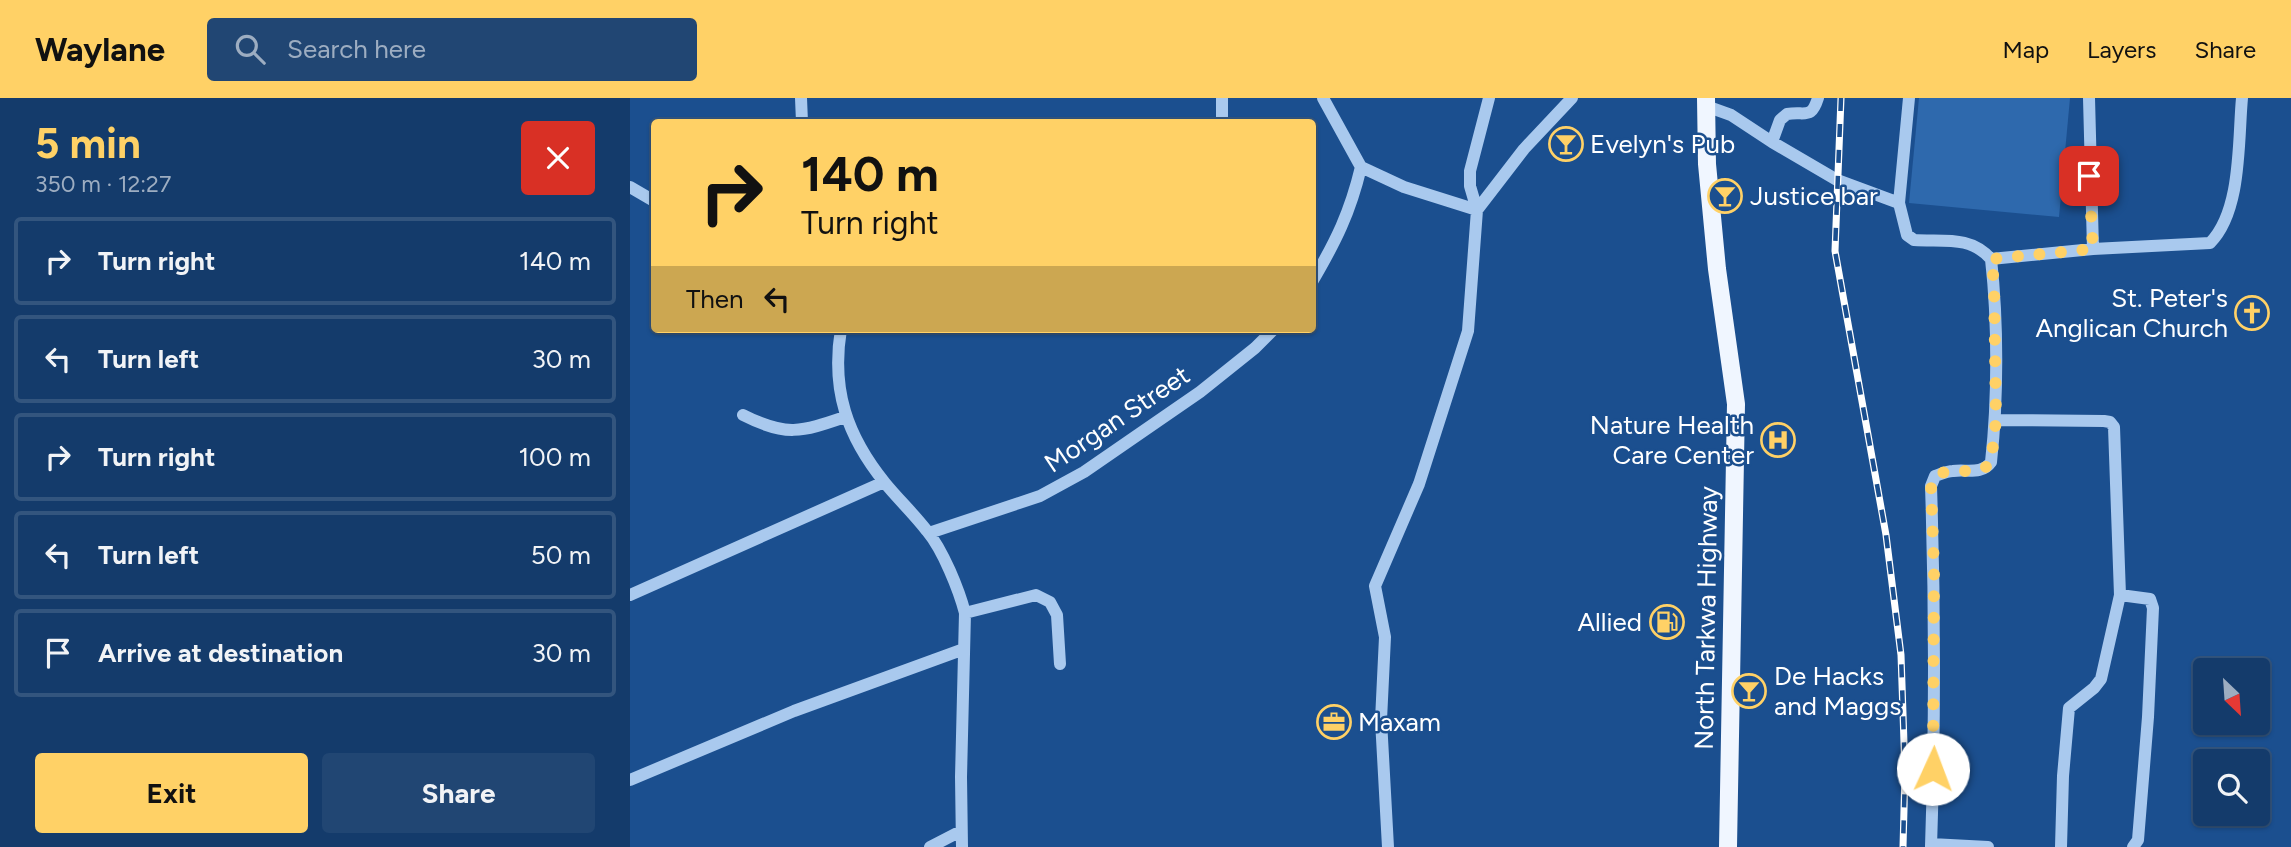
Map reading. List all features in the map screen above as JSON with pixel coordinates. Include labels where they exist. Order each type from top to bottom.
[{"type":"main road","name":"North Tarkwa Highway","points":[[1706,102],[1707,164],[1717,269],[1736,404],[1728,847]]},
{"type":"street","points":[[801,98],[802,119]]},
{"type":"street","points":[[1222,98],[1222,119]]},
{"type":"street","points":[[1323,98],[1361,167],[1404,187],[1477,210]]},
{"type":"street","points":[[1388,847],[1381,720],[1385,637],[1375,586],[1419,484],[1468,331],[1477,210],[1470,186],[1470,171],[1489,98]]},
{"type":"street","points":[[1477,210],[1524,149],[1572,98]]},
{"type":"street","points":[[1772,142],[1780,120],[1787,114],[1810,114],[1818,98]]},
{"type":"street","points":[[1909,98],[1899,203],[1907,235],[1914,240],[1972,243],[1991,259],[1994,282],[1996,420],[1991,462],[1977,471],[1951,471],[1936,476],[1931,486],[1934,583],[1931,846],[1988,847]]},
{"type":"street","points":[[2088,98],[2093,249]]},
{"type":"street","points":[[1991,259],[2093,249],[2210,243],[2222,228],[2234,191],[2242,98]]},
{"type":"street","points":[[1706,102],[1837,180],[1899,203]]},
{"type":"street","points":[[1316,275],[1334,246],[1352,205],[1361,167]]},
{"type":"street","points":[[630,187],[651,199]]},
{"type":"street","points":[[841,333],[838,366],[845,417],[857,445],[884,482],[929,533],[960,593],[965,613],[962,847]]},
{"type":"street","name":"Morgan Street","points":[[929,533],[1040,496],[1084,472],[1200,392],[1270,333]]},
{"type":"street","points":[[743,415],[767,427],[788,431],[808,429],[845,417]]},
{"type":"street","points":[[1996,420],[2110,422],[2114,427],[2120,594],[2101,679],[2095,688],[2069,708],[2061,847]]},
{"type":"street","points":[[630,595],[884,482]]},
{"type":"street","points":[[2120,594],[2150,599],[2153,608],[2146,745],[2137,840],[2133,847]]},
{"type":"street","points":[[965,613],[1037,595],[1050,602],[1057,615],[1060,664]]},
{"type":"street","points":[[630,780],[794,711],[964,649]]},
{"type":"street","points":[[929,847],[961,831]]},
{"type":"shaded area","points":[[1919,98],[2070,98],[2059,217],[1909,203]]},
{"type":"railway","points":[[1841,98],[1835,251],[1886,535],[1901,655],[1905,772],[1903,847]]},
{"type":"place","name":"Evelyn's Pub","points":[[1566,144]]},
{"type":"place","name":"Justice bar","points":[[1725,196]]},
{"type":"place","name":"St. Peter's Anglican Church","points":[[2252,313]]},
{"type":"place","name":"Nature Health Care Center","points":[[1778,440]]},
{"type":"place","name":"Allied","points":[[1667,622]]},
{"type":"place","name":"De Hacks and Maggs","points":[[1749,691]]},
{"type":"place","name":"Maxam","points":[[1334,722]]},
{"type":"route","points":[[1933,769],[1934,570],[1931,486],[1936,476],[1951,471],[1977,471],[1991,462],[1996,420],[1994,282],[1991,259],[2093,249],[2089,176]]}]
